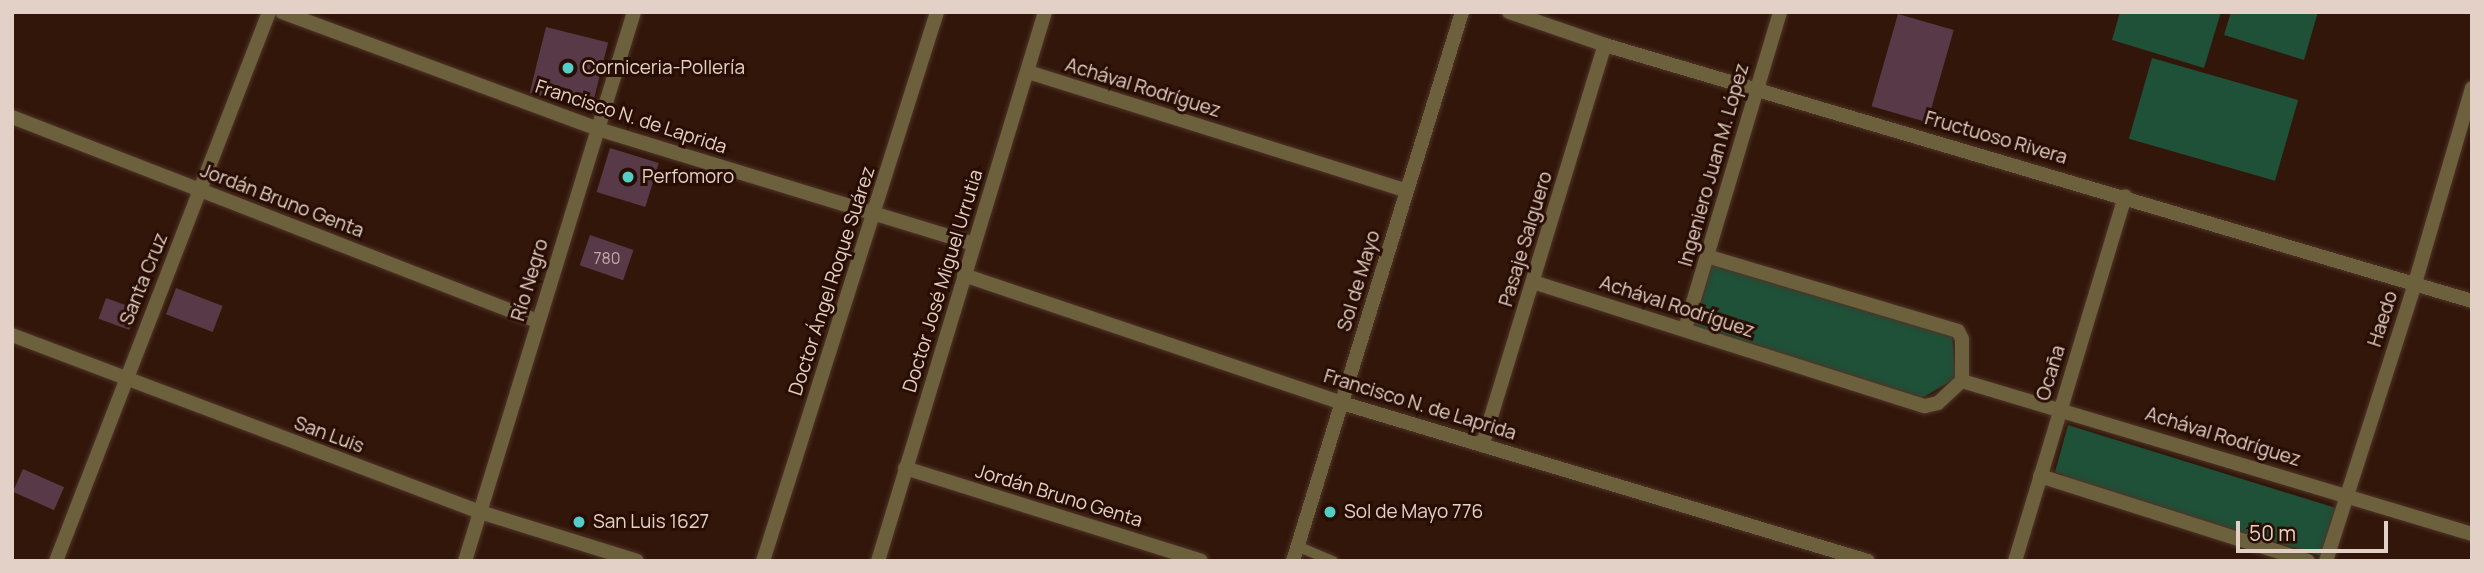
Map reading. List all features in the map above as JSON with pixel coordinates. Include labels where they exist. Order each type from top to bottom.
[{"type":"street","name":"Santa Cruz","points":[[56,561],[269,12]]},
{"type":"street","name":"Francisco N. de Laprida","points":[[282,12],[598,129],[974,244]]},
{"type":"street","name":"Río Negro","points":[[465,561],[634,12]]},
{"type":"street","name":"Doctor Ángel Roque Suárez","points":[[763,561],[937,12]]},
{"type":"street","name":"Doctor José Miguel Urrutia","points":[[878,561],[1045,12]]},
{"type":"street","name":"Sol de Mayo","points":[[1295,554],[1462,12]]},
{"type":"street","name":"Fructuoso Rivera","points":[[1509,12],[1605,45],[2472,301]]},
{"type":"street","name":"Ingeniero Juan M. López","points":[[1685,329],[1780,12]]},
{"type":"street","name":"Pasaje Salguero","points":[[1483,443],[1605,45]]},
{"type":"street","name":"Achával Rodríguez","points":[[1028,72],[1408,191]]},
{"type":"street","name":"Haedo","points":[[2326,561],[2415,283],[2472,88]]},
{"type":"street","name":"Jordán Bruno Genta","points":[[12,117],[537,321]]},
{"type":"street","name":"Ocaña","points":[[2015,561],[2125,197]]},
{"type":"street","points":[[1707,256],[1958,331],[1962,339],[1962,381]]},
{"type":"street","name":"Francisco N. de Laprida","points":[[964,275],[1342,402],[1868,561]]},
{"type":"street","name":"Achával Rodríguez","points":[[1533,282],[1924,406],[1938,403],[1962,381],[2347,494],[2472,534]]},
{"type":"street","name":"San Luis","points":[[12,335],[124,380],[480,512],[637,561]]},
{"type":"street","name":"Jordán Bruno Genta","points":[[905,468],[1201,561]]},
{"type":"street","points":[[2040,476],[2308,561]]},
{"type":"lane","points":[[1295,554],[1333,561]]},
{"type":"green space","points":[[2120,12],[2221,12],[2204,68],[2112,40]]},
{"type":"green space","points":[[2231,12],[2318,12],[2304,60],[2224,35]]},
{"type":"green space","points":[[2152,58],[2298,100],[2275,181],[2129,139]]},
{"type":"green space","points":[[1709,263],[1952,335],[1956,378],[1922,398],[1690,325]]},
{"type":"green space","points":[[2068,425],[2336,508],[2321,556],[2062,478],[2063,475],[2055,472]]},
{"type":"building","points":[[1898,14],[1954,30],[1927,122],[1872,106]]},
{"type":"building","name":"Corniceria-Pollería","points":[[546,27],[608,42],[592,108],[530,93]]},
{"type":"building","name":"Perfomoro","points":[[610,148],[659,163],[645,207],[597,192]]},
{"type":"building","points":[[590,235],[633,250],[623,280],[580,265]]},
{"type":"building","points":[[176,288],[223,306],[213,332],[166,314]]},
{"type":"building","points":[[106,298],[137,309],[129,330],[98,319]]},
{"type":"building","points":[[23,469],[64,487],[54,510],[13,492]]},
{"type":"place","name":"Corniceria-Pollería","points":[[568,68]]},
{"type":"place","name":"Perfomoro","points":[[628,177]]},
{"type":"place","name":"Sol de Mayo 776","points":[[1330,512]]},
{"type":"place","name":"San Luis 1627","points":[[579,522]]}]
